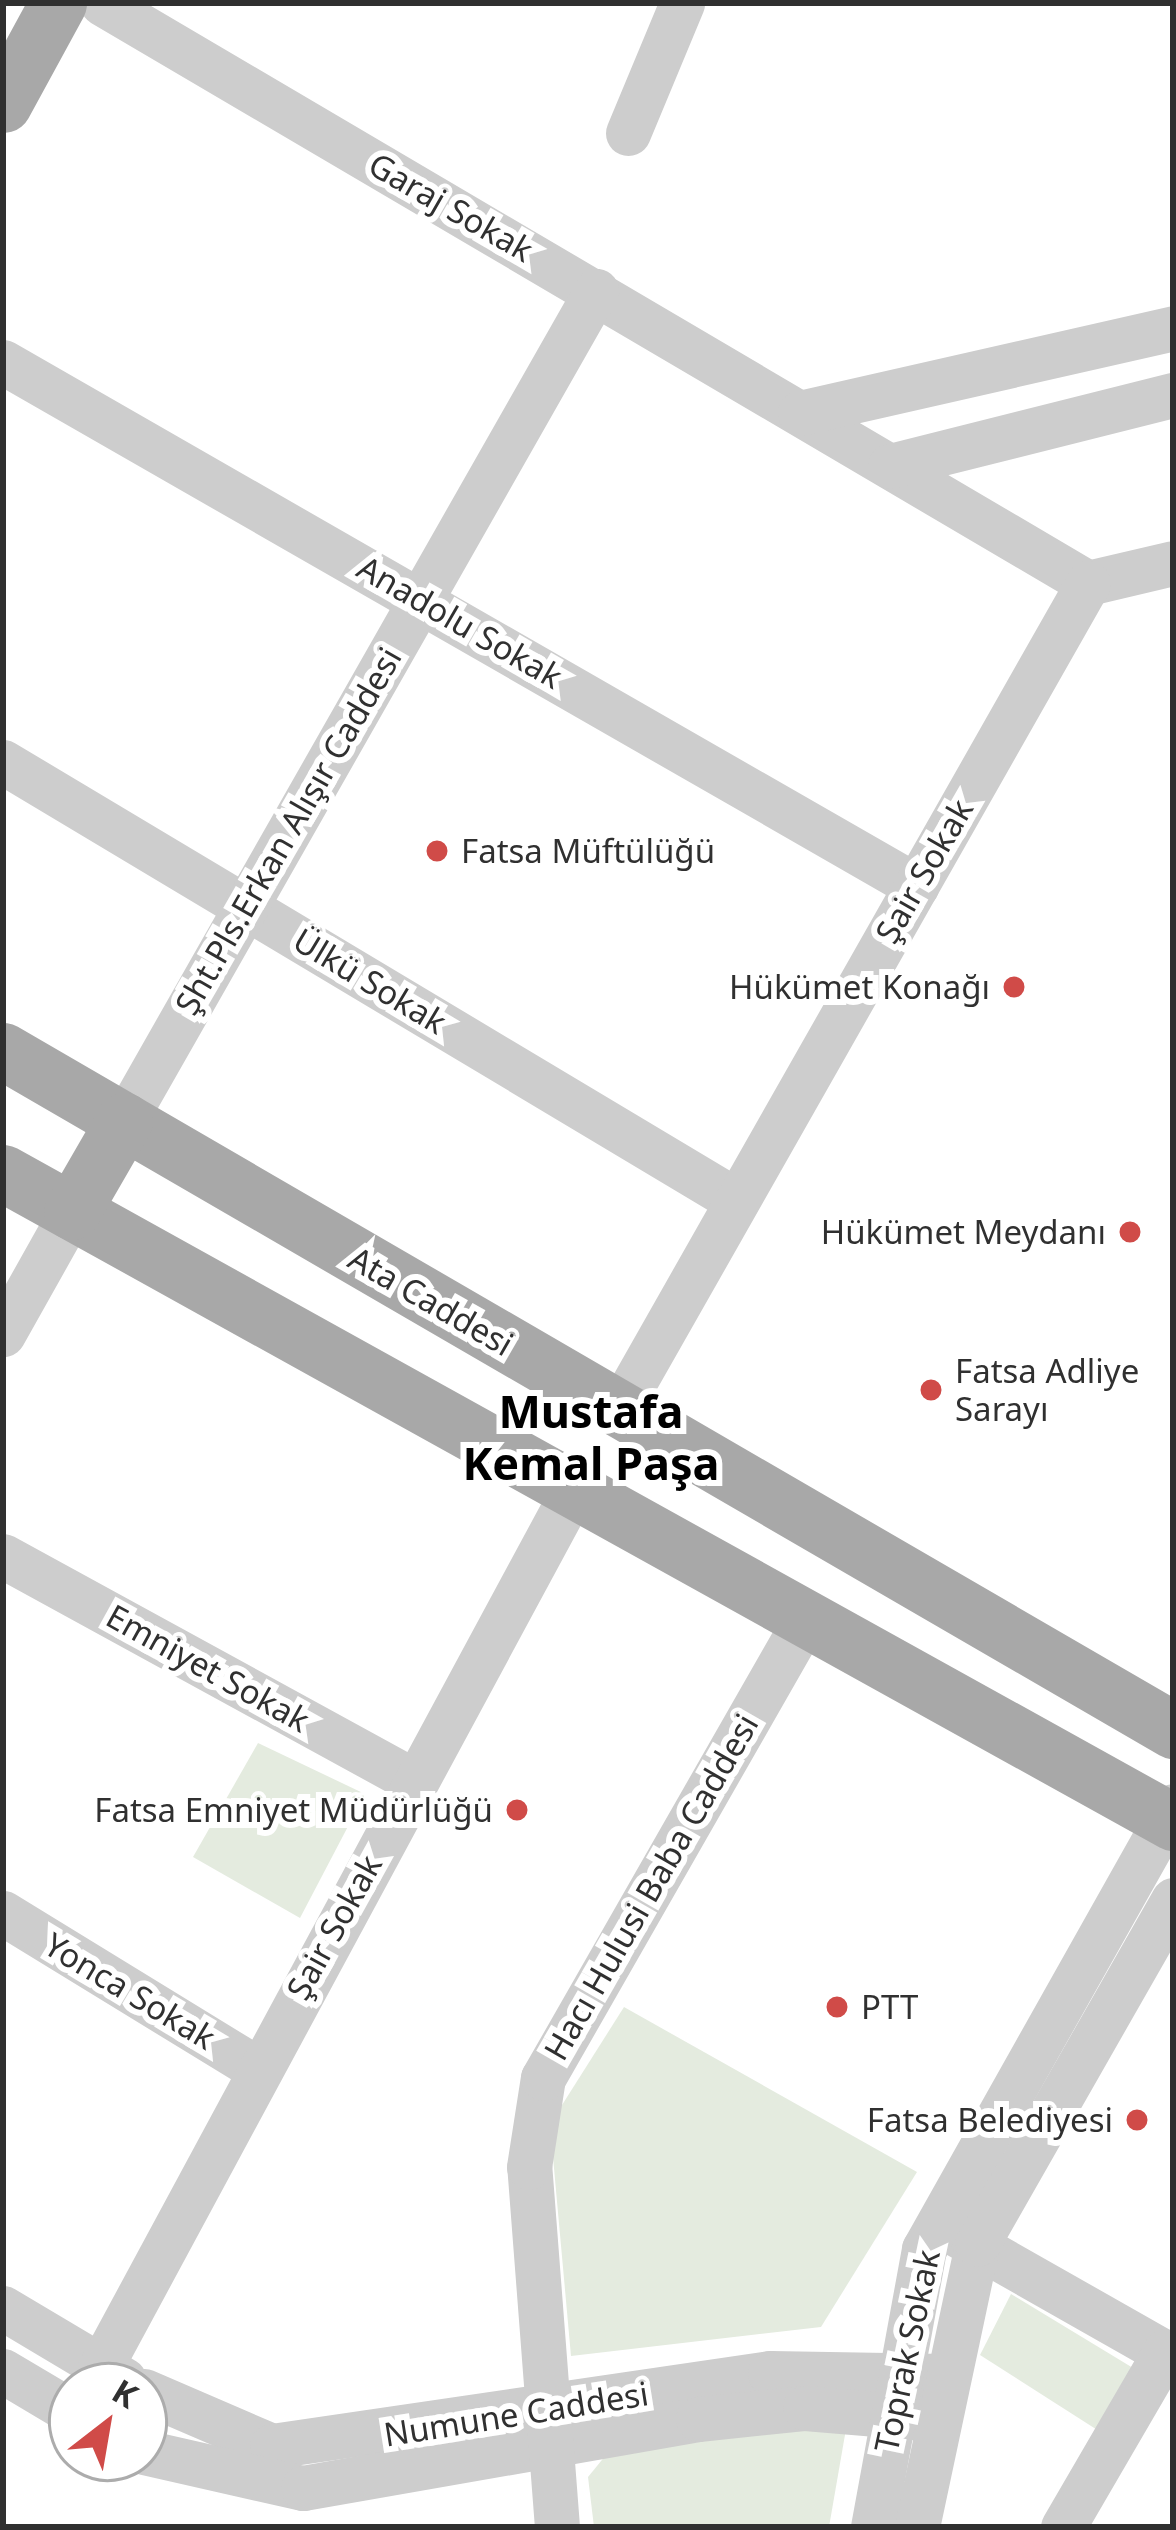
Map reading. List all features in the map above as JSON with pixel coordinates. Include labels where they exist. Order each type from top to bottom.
[{"type":"main road","points":[[3,104],[58,3]]},
{"type":"main road","name":"Ata Caddesi","points":[[3,1051],[1173,1730]]},
{"type":"main road","points":[[72,1211],[124,1121]]},
{"type":"main road","points":[[3,1172],[1170,1816]]},
{"type":"main road","points":[[574,1489],[618,1411]]},
{"type":"main road","points":[[806,1618],[848,1545]]},
{"type":"street","name":"Garaj Sokak","points":[[102,3],[1088,583]]},
{"type":"street","points":[[628,133],[682,3]]},
{"type":"street","name":"Şht.Pls.Erkan Alışır Caddesi","points":[[124,1121],[596,291]]},
{"type":"street","points":[[800,412],[1173,328]]},
{"type":"street","name":"Anadolu Sokak","points":[[3,362],[916,886]]},
{"type":"street","points":[[890,466],[1173,395]]},
{"type":"street","points":[[1088,583],[1173,563]]},
{"type":"street","name":"Şair Sokak","points":[[618,1411],[1088,583]]},
{"type":"street","name":"Ülkü Sokak","points":[[3,762],[737,1202]]},
{"type":"street","points":[[3,1334],[72,1211]]},
{"type":"street","name":"Şair Sokak","points":[[124,2362],[256,2068],[574,1489]]},
{"type":"street","name":"Emniyet Sokak","points":[[3,1556],[414,1780]]},
{"type":"street","name":"Hacı Hulusi Baba Caddesi","points":[[557,2527],[529,2167],[543,2078],[806,1618]]},
{"type":"street","name":"Toprak Sokak","points":[[916,2527],[924,2404],[900,2371],[936,2224],[1170,1816]]},
{"type":"street","name":"Toprak Sokak","points":[[873,2527],[924,2404],[977,2244],[1173,1900]]},
{"type":"street","name":"Yonca Sokak","points":[[3,1913],[256,2068]]},
{"type":"street","points":[[936,2224],[1169,2354],[1063,2527]]},
{"type":"street","points":[[3,2308],[92,2362]]},
{"type":"street","name":"Numune Caddesi","points":[[168,2457],[303,2488],[770,2373],[900,2371]]},
{"type":"street","points":[[3,2372],[48,2398]]},
{"type":"street","name":"Numune Caddesi","points":[[168,2401],[272,2446],[924,2404]]},
{"type":"shaded area","points":[[258,1743],[365,1794],[300,1918],[193,1857]]},
{"type":"shaded area","points":[[624,2007],[917,2172],[821,2327],[571,2356],[550,2124]]},
{"type":"shaded area","points":[[1011,2294],[1138,2371],[1102,2433],[980,2355]]},
{"type":"shaded area","points":[[819,2425],[846,2429],[829,2527],[594,2527],[588,2477],[606,2455]]},
{"type":"place","name":"Fatsa Müftülüğü","points":[[437,851]]},
{"type":"place","name":"Hükümet Konağı","points":[[1014,987]]},
{"type":"place","name":"Hükümet Meydanı","points":[[1130,1232]]},
{"type":"place","name":"Fatsa Adliye Sarayı","points":[[931,1390]]},
{"type":"place","name":"Fatsa Emniyet Müdürlüğü","points":[[517,1810]]},
{"type":"place","name":"PTT","points":[[837,2007]]},
{"type":"place","name":"Fatsa Belediyesi","points":[[1137,2120]]},
{"type":"district","name":"Mustafa Kemal Paşa","points":[[591,1437]]}]
